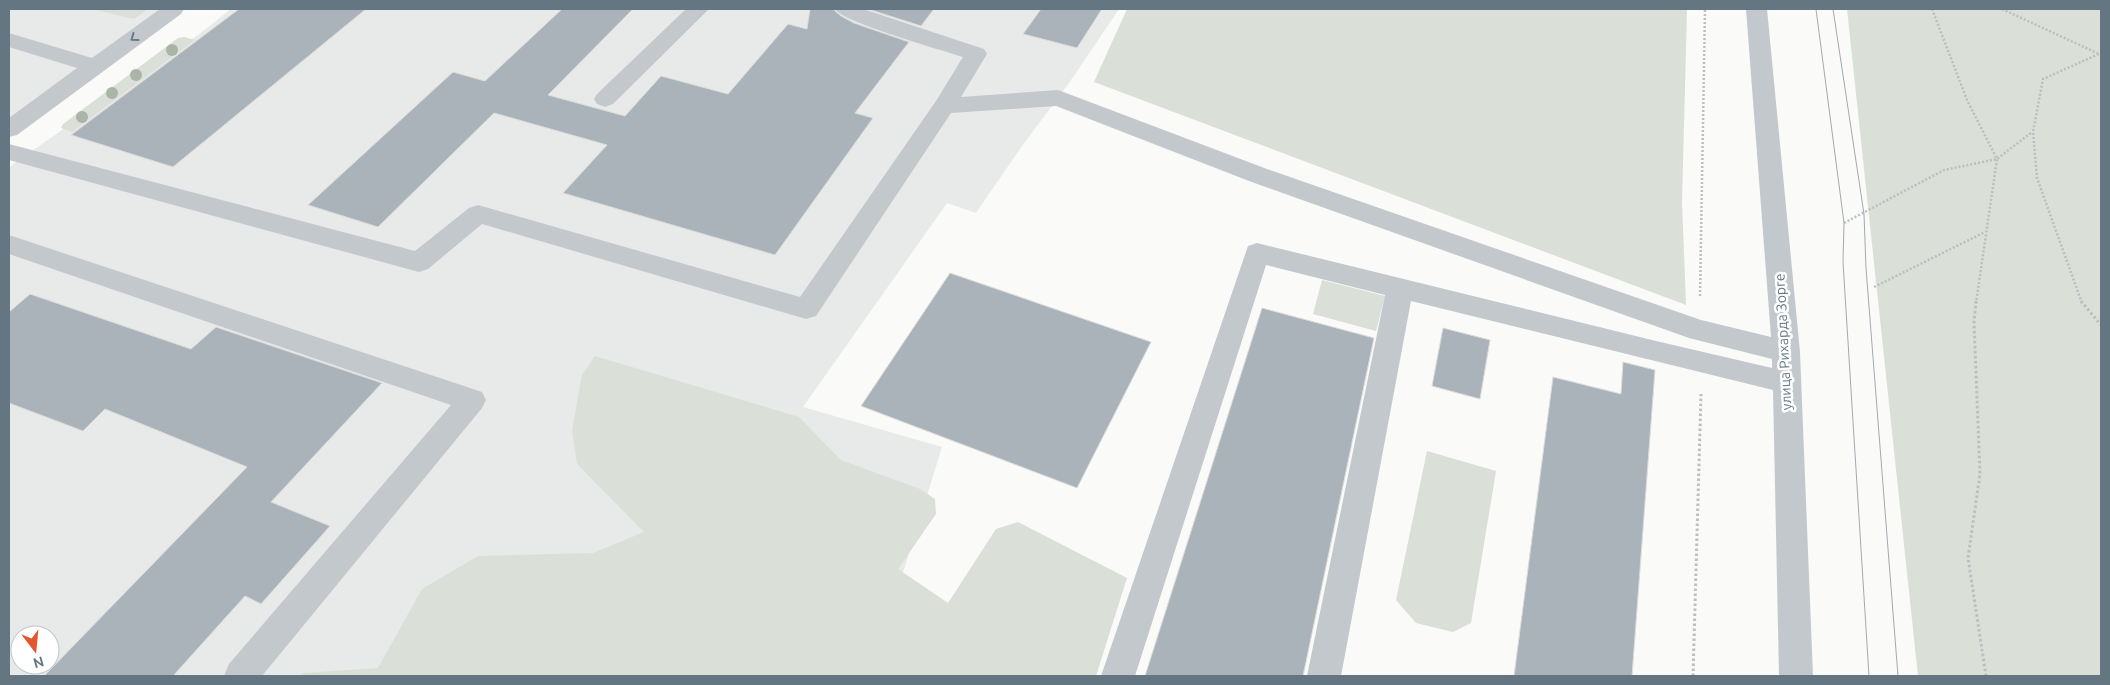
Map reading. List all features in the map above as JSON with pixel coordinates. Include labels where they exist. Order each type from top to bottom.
[{"type":"street","points":[[9,129],[173,9]]},
{"type":"street","points":[[605,99],[698,9]]},
{"type":"street","points":[[9,152],[419,262],[478,214],[806,309],[944,106],[976,54],[874,14],[845,9]]},
{"type":"street","name":"улица Рихарда Зорге","points":[[1757,9],[1786,352],[1796,676]]},
{"type":"street","points":[[9,40],[95,66]]},
{"type":"street","points":[[944,106],[1058,98],[1258,175],[1690,326],[1786,352]]},
{"type":"street","points":[[9,244],[472,400],[241,676]]},
{"type":"street","points":[[1118,676],[1257,252],[1656,352],[1786,382]]},
{"type":"street","points":[[1324,676],[1400,288]]},
{"type":"path","points":[[1932,9],[1967,100],[1998,159],[1974,322],[1980,474],[1968,558],[1986,676]]},
{"type":"path","points":[[2002,9],[2101,54]]},
{"type":"path","points":[[2101,54],[2042,79],[2033,132],[2037,178],[2080,300],[2101,325]]},
{"type":"path","points":[[1844,223],[1944,170],[1998,159],[2033,132]]},
{"type":"path","points":[[1874,287],[1986,232]]},
{"type":"shaded area","points":[[9,9],[165,9],[9,121]]},
{"type":"shaded area","points":[[92,9],[148,9],[134,19]]},
{"type":"shaded area","points":[[231,9],[1119,9],[1069,83],[1022,146],[976,213],[947,203],[803,407],[942,447],[871,676],[9,676],[9,167],[198,35]]},
{"type":"shaded area","points":[[1127,9],[1687,9],[1682,202],[1686,305],[1094,82]]},
{"type":"shaded area","points":[[1847,9],[2101,9],[2101,676],[1918,676]]},
{"type":"shaded area","points":[[184,37],[195,40],[72,132],[61,128],[63,124],[178,38]]},
{"type":"shaded area","points":[[1322,280],[1385,296],[1376,331],[1313,314]]},
{"type":"shaded area","points":[[595,356],[799,417],[841,460],[920,489],[935,499],[936,514],[898,569],[948,603],[996,529],[1018,522],[1127,578],[1096,676],[300,676],[304,673],[378,668],[422,589],[478,556],[593,553],[644,532],[577,464],[572,430],[582,375]]},
{"type":"shaded area","points":[[1427,451],[1496,471],[1471,623],[1453,632],[1416,623],[1396,600]]},
{"type":"building","points":[[239,9],[366,9],[173,167],[71,135]]},
{"type":"building","points":[[562,9],[633,9],[548,95],[625,116],[661,76],[728,94],[788,24],[807,29],[810,9],[833,9],[854,23],[909,42],[855,113],[873,118],[775,255],[563,193],[607,145],[494,113],[378,227],[308,205],[453,72],[485,81]]},
{"type":"building","points":[[868,9],[934,9],[921,26]]},
{"type":"building","points":[[1041,9],[1102,9],[1077,48],[1023,34]]},
{"type":"building","points":[[950,273],[1151,342],[1077,488],[861,406]]},
{"type":"building","points":[[30,294],[191,349],[216,327],[382,383],[271,502],[330,526],[261,604],[245,596],[173,676],[44,676],[60,675],[60,660],[247,467],[105,409],[83,431],[9,403],[9,312]]},
{"type":"building","points":[[1262,308],[1374,338],[1303,676],[1145,676]]},
{"type":"building","points":[[1443,328],[1490,340],[1480,399],[1432,386]]},
{"type":"building","points":[[1623,362],[1655,370],[1632,676],[1514,676],[1553,377],[1621,394]]},
{"type":"tram line","points":[[1816,9],[1844,223],[1843,262],[1869,676]]},
{"type":"tram line","points":[[1833,9],[1864,214],[1866,268],[1898,676]]}]
